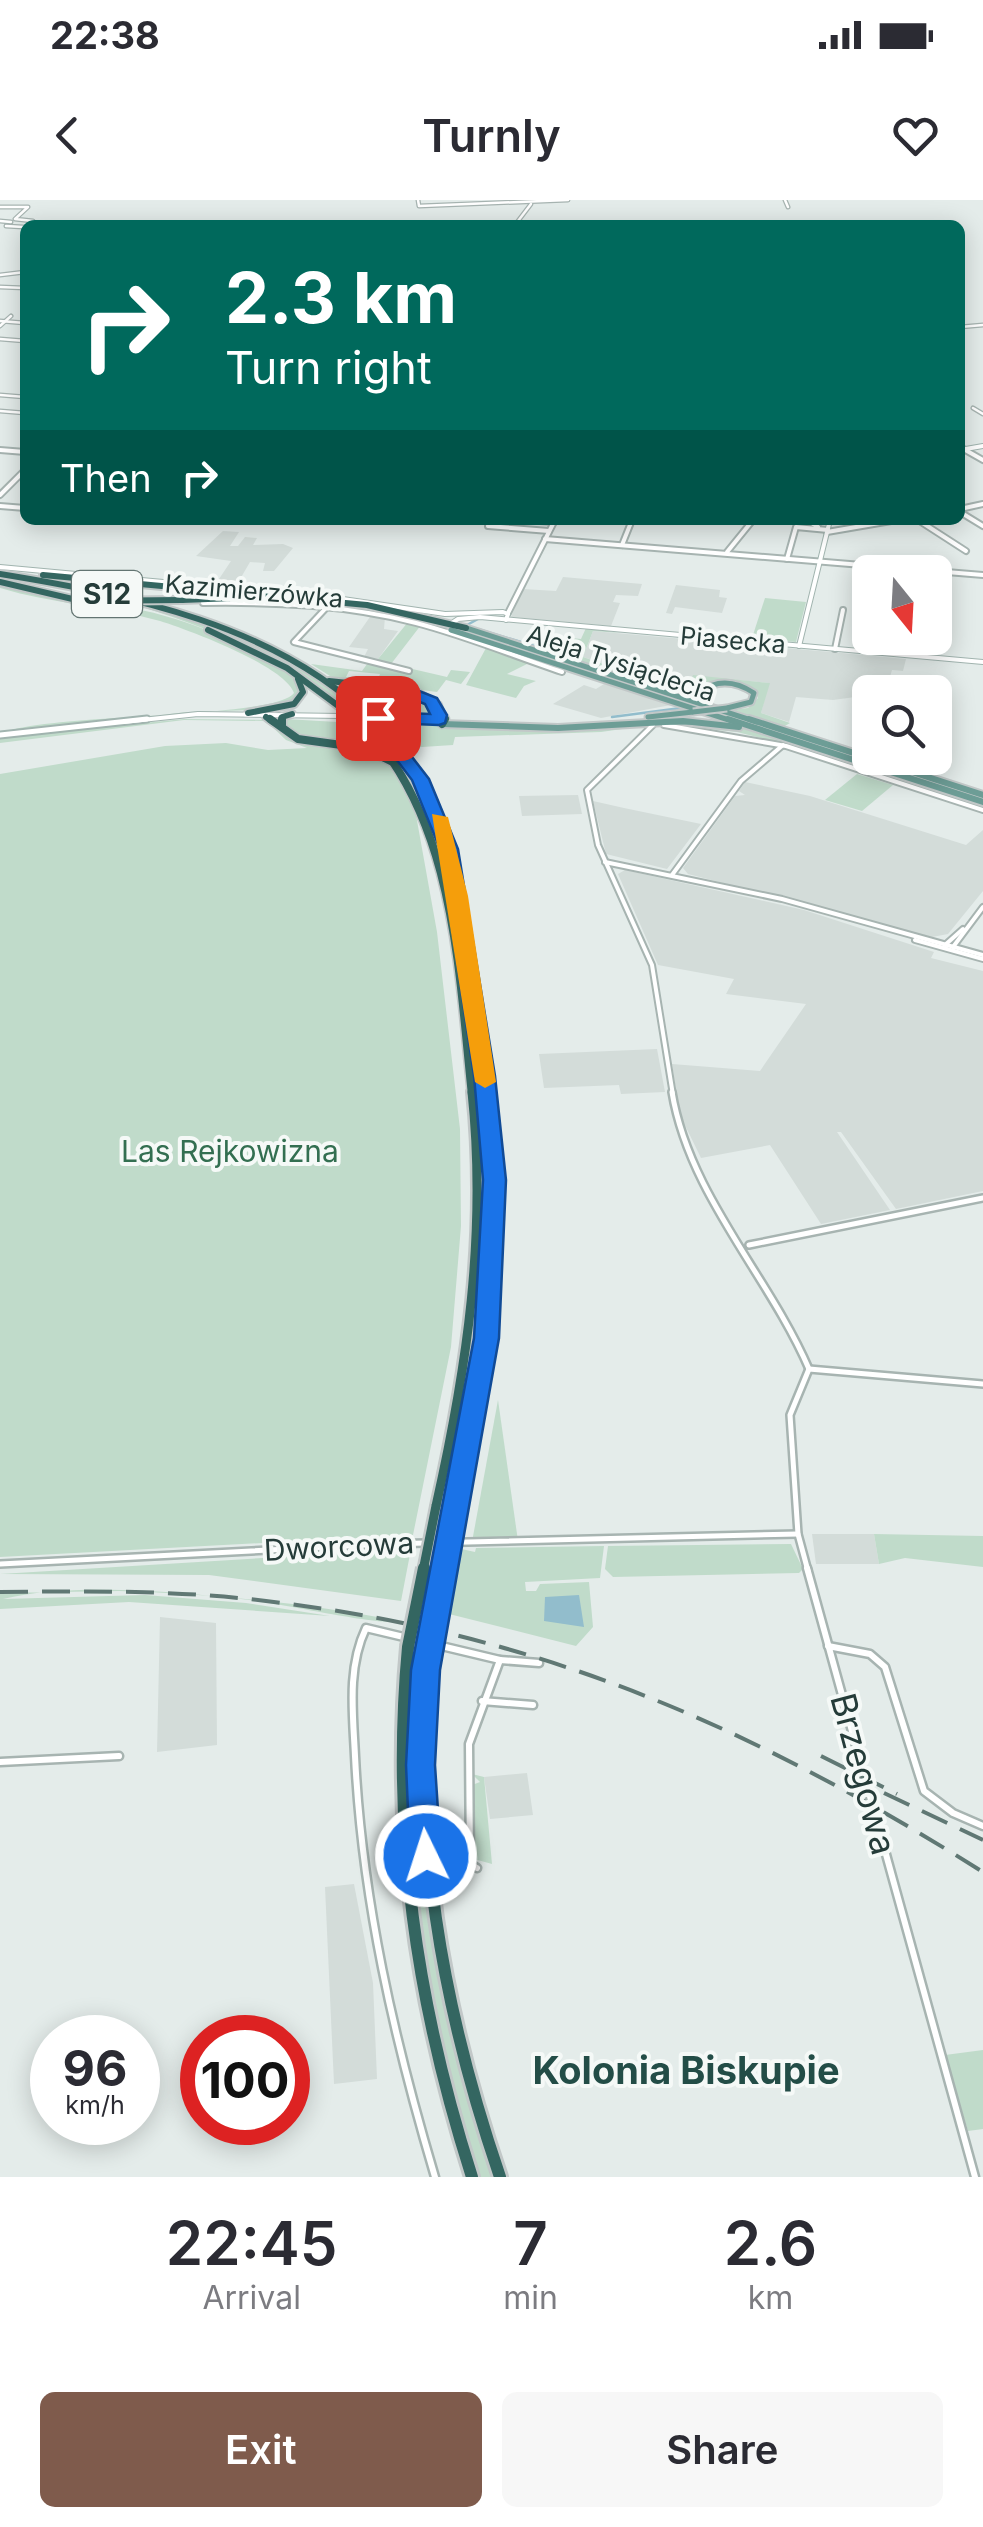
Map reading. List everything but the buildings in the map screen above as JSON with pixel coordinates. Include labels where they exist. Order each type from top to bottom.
[{"type":"highway","points":[[0,574],[81,601],[253,598],[330,604],[466,624]]},
{"type":"highway","points":[[0,574],[348,603],[453,624]]},
{"type":"highway","name":"S12","points":[[0,574],[155,612],[221,636],[289,670],[351,714],[397,765],[422,809],[440,872],[478,1154],[479,1220],[472,1316],[408,1647],[399,1764],[408,1906],[432,2040],[472,2177]]},
{"type":"highway","name":"S12","points":[[0,574],[96,592],[186,616],[253,642],[316,676],[377,719],[414,769],[446,838],[490,1113],[495,1201],[492,1293],[478,1396],[428,1651],[420,1765],[430,1903],[456,2033],[500,2177]]},
{"type":"highway","points":[[248,713],[284,708],[299,700],[302,686],[289,670]]},
{"type":"highway","points":[[316,676],[349,687],[425,694],[439,704],[442,721]]},
{"type":"highway","points":[[377,719],[364,705],[368,698],[399,691],[428,699],[442,721]]},
{"type":"highway","points":[[282,721],[292,714]]},
{"type":"highway","points":[[266,717],[282,721],[298,740],[363,748],[397,765]]},
{"type":"main road","name":"Aleja Tysiąclecia","points":[[453,624],[520,652],[779,733]]},
{"type":"main road","name":"Aleja Tysiąclecia","points":[[466,624],[727,710],[779,733]]},
{"type":"main road","points":[[520,652],[532,662]]},
{"type":"main road","points":[[562,672],[592,675]]},
{"type":"main road","points":[[442,721],[578,724],[727,710],[749,704],[754,692],[730,682],[702,688],[702,700],[727,710]]},
{"type":"main road","points":[[442,721],[562,728],[691,721],[779,733],[983,798]]},
{"type":"street","points":[[418,200],[419,206],[568,200]]},
{"type":"street","points":[[785,200],[788,206]]},
{"type":"street","points":[[520,220],[531,204]]},
{"type":"street","points":[[0,207],[29,208],[4,227],[20,227]]},
{"type":"street","points":[[0,221],[20,221]]},
{"type":"street","points":[[2,323],[12,316]]},
{"type":"street","points":[[973,408],[983,414]]},
{"type":"street","points":[[0,496],[20,477]]},
{"type":"street","points":[[507,617],[552,525]]},
{"type":"street","points":[[621,546],[630,525]]},
{"type":"street","points":[[725,554],[749,525]]},
{"type":"street","points":[[816,525],[825,530]]},
{"type":"street","points":[[799,646],[828,525]]},
{"type":"street","points":[[787,559],[796,527],[825,530],[861,525]]},
{"type":"street","points":[[926,525],[966,551]]},
{"type":"street","points":[[488,526],[550,531]]},
{"type":"street","points":[[545,539],[852,566]]},
{"type":"street","points":[[952,573],[983,575]]},
{"type":"street","name":"Kazimierzówka","points":[[0,574],[336,598],[446,614],[507,617]]},
{"type":"street","points":[[203,603],[327,607],[410,622],[562,672]]},
{"type":"street","points":[[327,607],[294,642],[409,670]]},
{"type":"street","points":[[835,649],[844,610]]},
{"type":"street","name":"Piasecka","points":[[453,624],[507,617],[983,662]]},
{"type":"street","name":"Piasecka","points":[[466,624],[484,618]]},
{"type":"street","points":[[0,735],[158,716],[248,713],[442,721]]},
{"type":"street","points":[[30,731],[191,718],[266,717]]},
{"type":"street","points":[[282,721],[344,718]]},
{"type":"street","points":[[983,810],[742,733],[650,726],[587,790],[606,862],[651,964],[676,1114],[726,1228],[790,1325],[809,1369],[983,1384]]},
{"type":"street","points":[[672,875],[741,781],[783,746]]},
{"type":"street","points":[[606,862],[786,900],[983,957]]},
{"type":"street","points":[[953,947],[983,906]]},
{"type":"street","points":[[945,945],[969,924]]},
{"type":"street","points":[[880,928],[983,957]]},
{"type":"street","points":[[749,1244],[983,1198]]},
{"type":"street","name":"Brzegowa","points":[[809,1369],[790,1415],[798,1534],[974,2177]]},
{"type":"street","name":"Dworcowa","points":[[0,1564],[384,1544],[798,1534]]},
{"type":"street","points":[[435,2177],[394,2040],[366,1893],[352,1672],[366,1628],[500,1660],[539,1663]]},
{"type":"street","points":[[828,1646],[878,1659],[884,1667],[924,1791],[953,1813],[983,1826]]},
{"type":"street","points":[[477,1868],[470,1864],[471,1731],[500,1660]]},
{"type":"street","points":[[482,1701],[532,1705]]},
{"type":"street","points":[[0,1762],[119,1756]]},
{"type":"shaded area","points":[[223,531],[239,532],[230,546],[238,546],[245,537],[257,538],[253,545],[283,544],[293,548],[274,571],[263,571],[265,563],[250,562],[236,586],[215,585],[231,561],[196,556]]},
{"type":"shaded area","points":[[563,577],[642,584],[638,596],[616,595],[613,602],[620,603],[611,626],[511,617],[523,589],[556,591]]},
{"type":"shaded area","points":[[676,585],[720,590],[719,597],[727,598],[722,613],[675,607],[672,614],[666,613]]},
{"type":"shaded area","points":[[372,614],[385,617],[384,629],[398,631],[378,659],[364,657],[368,649],[349,647]]},
{"type":"shaded area","points":[[593,631],[906,659],[903,671],[892,670],[890,675],[852,675],[852,697],[796,697],[789,722],[761,713],[769,683],[694,676],[688,690],[583,657]]},
{"type":"shaded area","points":[[604,684],[671,705],[601,718],[553,704],[584,685],[596,689]]},
{"type":"shaded area","points":[[745,782],[810,796],[966,845],[983,830],[983,891],[948,934],[932,937],[688,874],[683,868],[735,796],[745,795],[739,791]]},
{"type":"shaded area","points":[[578,795],[582,814],[522,816],[519,796]]},
{"type":"shaded area","points":[[593,801],[701,824],[667,869],[606,854]]},
{"type":"shaded area","points":[[625,870],[804,910],[934,952],[931,958],[983,971],[983,1191],[896,1209],[841,1132],[837,1132],[890,1210],[821,1224],[770,1145],[701,1158],[680,1115],[672,1064],[760,1071],[806,1004],[726,994],[734,979],[658,965],[618,874]]},
{"type":"shaded area","points":[[657,1049],[665,1092],[621,1094],[619,1085],[544,1088],[539,1054]]},
{"type":"shaded area","points":[[812,1534],[874,1534],[879,1564],[816,1564]]},
{"type":"shaded area","points":[[160,1617],[216,1623],[217,1745],[157,1752]]},
{"type":"shaded area","points":[[527,1773],[533,1815],[490,1819],[484,1777]]},
{"type":"shaded area","points":[[354,1884],[373,1983],[377,2079],[334,2084],[325,1887]]},
{"type":"green space","points":[[0,584],[79,603],[20,593],[0,588]]},
{"type":"green space","points":[[765,598],[806,602],[796,642],[752,638]]},
{"type":"green space","points":[[119,600],[203,623],[284,659],[322,682],[388,739],[419,783],[446,852],[458,910],[469,1009],[456,964],[442,868],[424,813],[397,765],[362,725],[321,690],[274,661],[224,637]]},
{"type":"green space","points":[[85,606],[131,608],[162,615],[226,638],[280,668],[299,684],[300,693],[291,703],[254,710],[211,711],[277,702],[294,693],[273,672],[213,641],[160,621]]},
{"type":"green space","points":[[408,622],[421,625],[391,664],[447,677],[451,670],[470,672],[461,684],[446,680],[437,692],[376,684],[380,674],[349,671],[346,677],[356,678],[354,682],[338,681],[311,664],[362,671],[370,660],[383,662],[378,659]]},
{"type":"green space","points":[[586,628],[621,633],[593,631],[583,657],[639,676],[626,678],[546,650],[553,636],[581,639]]},
{"type":"green space","points":[[486,648],[529,663],[507,674],[536,681],[524,686],[516,698],[466,685]]},
{"type":"green space","points":[[693,675],[770,683],[761,713],[790,723],[783,727],[733,710],[748,708],[758,698],[755,689],[740,683],[709,683],[696,692],[701,702],[639,681],[645,676],[688,690]]},
{"type":"green space","points":[[410,693],[427,700],[435,717],[374,715],[368,703],[381,694]]},
{"type":"green space","points":[[161,715],[0,734],[62,722]]},
{"type":"green space","name":"Las Rejkowizna","points":[[184,719],[268,720],[301,742],[357,749],[383,758],[408,793],[416,815],[437,932],[460,1129],[461,1226],[451,1347],[413,1535],[0,1557],[0,774],[165,746],[226,743],[268,750],[307,748],[286,740],[266,721],[184,720],[0,743],[0,737]]},
{"type":"green space","points":[[285,719],[355,723],[383,753],[299,738],[286,728]]},
{"type":"green space","points":[[667,722],[742,728],[852,765],[737,732],[657,724],[601,732],[455,737],[453,745],[407,748],[381,724],[545,729]]},
{"type":"green space","points":[[856,775],[893,785],[862,811],[825,800]]},
{"type":"green space","points":[[881,775],[893,775],[983,803],[983,810]]},
{"type":"green space","points":[[474,1067],[482,1080],[487,1241],[479,1343],[451,1502],[442,1501],[471,1339],[481,1229],[480,1121]]},
{"type":"green space","points":[[498,1400],[518,1541],[472,1542]]},
{"type":"green space","points":[[874,1534],[983,1536],[983,1567],[905,1558],[879,1564]]},
{"type":"green space","points":[[791,1544],[803,1569],[799,1573],[613,1577],[605,1569],[608,1546]]},
{"type":"green space","points":[[604,1546],[600,1578],[525,1582],[526,1591],[536,1591],[540,1584],[589,1582],[593,1627],[576,1646],[445,1613],[457,1548],[475,1552],[476,1548]]},
{"type":"green space","points":[[411,1549],[401,1601],[209,1575],[0,1574]]},
{"type":"green space","points":[[129,1590],[215,1596],[119,1591],[48,1592]]},
{"type":"green space","points":[[48,1592],[3,1599],[145,1595],[246,1603],[330,1616],[129,1602],[0,1609],[0,1593]]},
{"type":"green space","points":[[215,1596],[295,1604],[400,1621],[375,1621]]},
{"type":"green space","points":[[414,1656],[422,1657],[419,1792],[431,1921],[457,2048],[494,2177],[478,2177],[459,2114],[428,1985],[418,1920],[408,1788]]},
{"type":"green space","points":[[472,1774],[484,1777],[492,1864],[474,1859],[472,1785],[480,1782]]},
{"type":"green space","points":[[983,2050],[983,2129],[968,2131],[945,2055]]},
{"type":"water","points":[[579,1595],[584,1627],[544,1621],[545,1597]]},
{"type":"waterway","points":[[467,625],[478,619]]},
{"type":"waterway","points":[[481,630],[541,648]]},
{"type":"waterway","points":[[548,650],[589,665]]},
{"type":"waterway","points":[[621,675],[635,676]]},
{"type":"waterway","points":[[642,678],[695,698]]},
{"type":"waterway","points":[[370,703],[377,714]]},
{"type":"waterway","points":[[612,717],[681,708]]},
{"type":"waterway","points":[[388,729],[403,733]]},
{"type":"railway","points":[[0,1592],[233,1597],[366,1616],[461,1636],[641,1694],[727,1731],[812,1773],[983,1872]]},
{"type":"railway","points":[[821,1756],[897,1794]]},
{"type":"railway","points":[[884,1793],[983,1840]]},
{"type":"slow traffic","points":[[439,817],[458,896],[485,1082]]},
{"type":"district","name":"Kolonia Biskupie","points":[[686,2071]]},
{"type":"route","points":[[378,718],[439,720],[439,715],[431,701],[409,692],[378,693],[364,705],[370,718],[414,769],[442,824],[458,896],[493,1146],[492,1293],[478,1396],[439,1580],[425,1670],[420,1765],[426,1856]]}]
